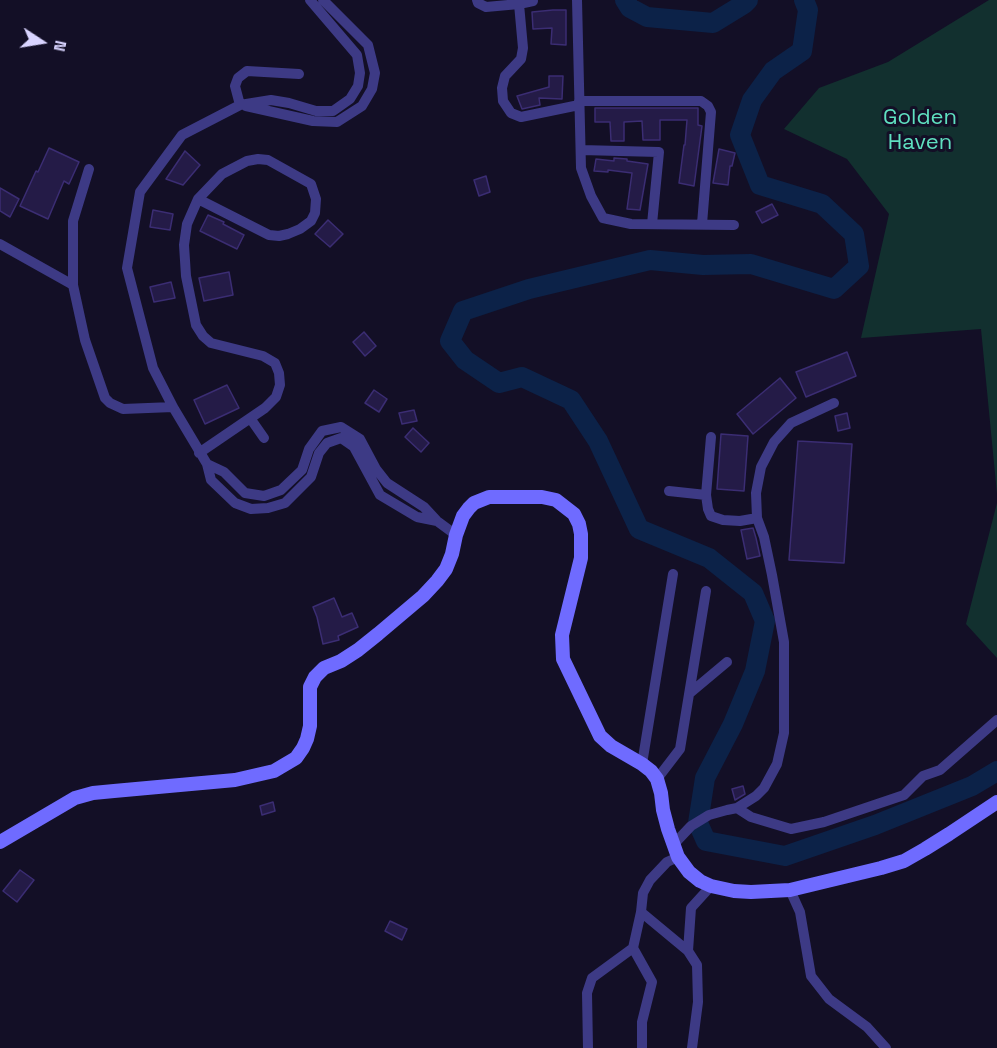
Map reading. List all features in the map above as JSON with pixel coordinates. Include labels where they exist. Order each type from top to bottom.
[{"type":"main road","points":[[0,842],[75,798],[93,793],[234,780],[274,771],[296,759],[307,739],[310,726],[310,687],[315,677],[324,668],[358,650],[423,596],[446,569],[463,516],[469,508],[489,497],[542,497],[556,500],[574,514],[581,534],[581,558],[562,635],[563,659],[600,736],[610,746],[642,764],[657,779],[668,829],[676,851],[689,872],[700,881],[734,891],[751,892],[790,890],[855,875],[904,861],[997,802]]},
{"type":"street","points":[[310,0],[357,55],[360,73],[358,86],[350,99],[333,111],[316,111],[271,100],[240,105],[182,135],[140,192],[127,268],[153,368],[207,464],[211,480],[235,503],[251,508],[268,508],[285,502],[311,477],[319,453],[327,443],[341,438],[354,447],[380,495],[417,517],[437,521]]},
{"type":"street","points":[[240,105],[313,121],[337,122],[362,106],[372,89],[375,73],[368,45],[323,0]]},
{"type":"street","points":[[477,0],[477,3],[486,7],[533,1]]},
{"type":"street","points":[[577,0],[581,168],[591,196],[603,218],[631,224],[734,225]]},
{"type":"street","points":[[519,4],[523,48],[520,59],[505,76],[502,88],[503,101],[511,113],[521,117],[579,103],[701,101],[708,106],[711,112],[702,224]]},
{"type":"street","points":[[240,105],[235,86],[238,78],[247,71],[299,74]]},
{"type":"street","points":[[581,150],[658,152],[652,224]]},
{"type":"street","points":[[198,199],[269,235],[279,236],[300,229],[311,220],[315,213],[316,198],[311,184],[268,160],[258,159],[247,161],[222,174],[198,199],[187,224],[184,245],[186,276],[196,325],[211,343],[263,356],[275,363],[280,385],[276,397],[265,408],[199,453]]},
{"type":"street","points":[[89,169],[73,221],[73,285],[85,340],[105,398],[123,409],[173,407]]},
{"type":"street","points":[[0,244],[73,285]]},
{"type":"street","points":[[588,1048],[587,993],[592,978],[633,948],[643,893],[650,880],[676,851],[691,826],[710,815],[737,808],[756,796],[764,788],[777,764],[784,733],[784,642],[764,537],[757,518],[756,493],[761,467],[774,442],[791,423],[834,403]]},
{"type":"street","points":[[250,418],[264,438]]},
{"type":"street","points":[[207,464],[224,471],[245,493],[264,496],[281,490],[302,470],[309,449],[322,431],[341,427],[360,439],[376,469],[387,483],[424,507],[437,521],[456,535]]},
{"type":"street","points":[[711,437],[706,495],[711,516],[723,520],[757,518]]},
{"type":"street","points":[[380,495],[387,483]]},
{"type":"street","points":[[669,491],[706,495]]},
{"type":"street","points":[[642,764],[673,574]]},
{"type":"street","points":[[657,779],[680,749],[706,591]]},
{"type":"street","points":[[690,693],[727,662]]},
{"type":"street","points":[[737,808],[752,817],[791,829],[824,822],[904,795],[923,776],[940,770],[997,720]]},
{"type":"street","points":[[688,951],[691,908],[711,886]]},
{"type":"street","points":[[790,890],[800,912],[811,976],[829,999],[867,1027],[886,1048]]},
{"type":"street","points":[[641,912],[688,951],[697,966],[698,1002],[692,1048]]},
{"type":"street","points":[[633,948],[652,982],[642,1022],[642,1048]]},
{"type":"green space","name":"Golden Haven","points":[[989,0],[997,0],[997,494],[981,329],[861,338],[889,214],[847,159],[784,129],[819,88],[888,62]]},
{"type":"green space","points":[[997,503],[997,658],[966,624]]},
{"type":"building","points":[[566,10],[566,45],[551,44],[552,28],[533,29],[532,12]]},
{"type":"building","points":[[549,76],[563,76],[562,99],[539,98],[540,105],[522,109],[517,96],[549,87]]},
{"type":"building","points":[[595,108],[698,108],[698,125],[702,126],[694,186],[679,183],[687,120],[660,120],[660,140],[643,140],[642,121],[624,122],[624,141],[611,141],[610,122],[595,122]]},
{"type":"building","points":[[49,148],[79,162],[69,184],[64,181],[48,219],[20,206]]},
{"type":"building","points":[[719,149],[735,153],[732,166],[730,166],[728,185],[713,183]]},
{"type":"building","points":[[185,151],[200,165],[183,185],[166,179]]},
{"type":"building","points":[[614,158],[648,164],[640,210],[627,209],[632,173],[594,171],[596,159],[614,161]]},
{"type":"building","points":[[486,176],[490,192],[479,196],[474,180]]},
{"type":"building","points":[[0,188],[19,199],[10,217],[0,211]]},
{"type":"building","points":[[772,204],[778,215],[762,223],[756,212]]},
{"type":"building","points":[[153,210],[173,214],[170,230],[150,227]]},
{"type":"building","points":[[208,215],[244,235],[237,249],[200,231]]},
{"type":"building","points":[[328,220],[343,234],[330,247],[315,234]]},
{"type":"building","points":[[229,272],[233,295],[204,301],[199,278]]},
{"type":"building","points":[[171,282],[175,298],[154,302],[150,287]]},
{"type":"building","points":[[364,332],[376,346],[365,356],[353,342]]},
{"type":"building","points":[[847,352],[856,376],[806,397],[796,372]]},
{"type":"building","points":[[780,378],[796,398],[753,434],[737,414]]},
{"type":"building","points":[[227,385],[239,408],[205,424],[194,400]]},
{"type":"building","points":[[374,390],[387,399],[379,412],[365,403]]},
{"type":"building","points":[[414,410],[417,421],[402,424],[399,413]]},
{"type":"building","points":[[847,413],[850,428],[838,431],[835,416]]},
{"type":"building","points":[[413,428],[429,443],[421,452],[405,437]]},
{"type":"building","points":[[721,434],[748,436],[744,491],[717,489]]},
{"type":"building","points":[[798,441],[852,444],[844,563],[789,560]]},
{"type":"building","points":[[753,528],[760,556],[747,559],[741,530]]},
{"type":"building","points":[[334,598],[342,617],[352,613],[358,627],[338,636],[339,640],[323,644],[313,607]]},
{"type":"building","points":[[743,786],[745,794],[735,800],[732,789]]},
{"type":"building","points":[[273,802],[275,811],[262,815],[260,806]]},
{"type":"building","points":[[20,870],[34,880],[17,902],[3,891]]},
{"type":"building","points":[[390,921],[407,929],[402,940],[385,931]]},
{"type":"waterway","points":[[625,0],[630,8],[647,17],[713,23],[748,0]]},
{"type":"waterway","points":[[804,0],[808,10],[802,51],[773,71],[752,100],[740,135],[760,185],[822,204],[854,234],[859,266],[834,289],[751,264],[703,265],[650,260],[529,289],[463,311],[450,341],[465,360],[499,383],[522,377],[571,400],[598,441],[639,529],[709,558],[753,593],[765,621],[755,671],[733,724],[705,778],[698,823],[706,841],[785,856],[875,825],[972,786],[997,771]]}]
